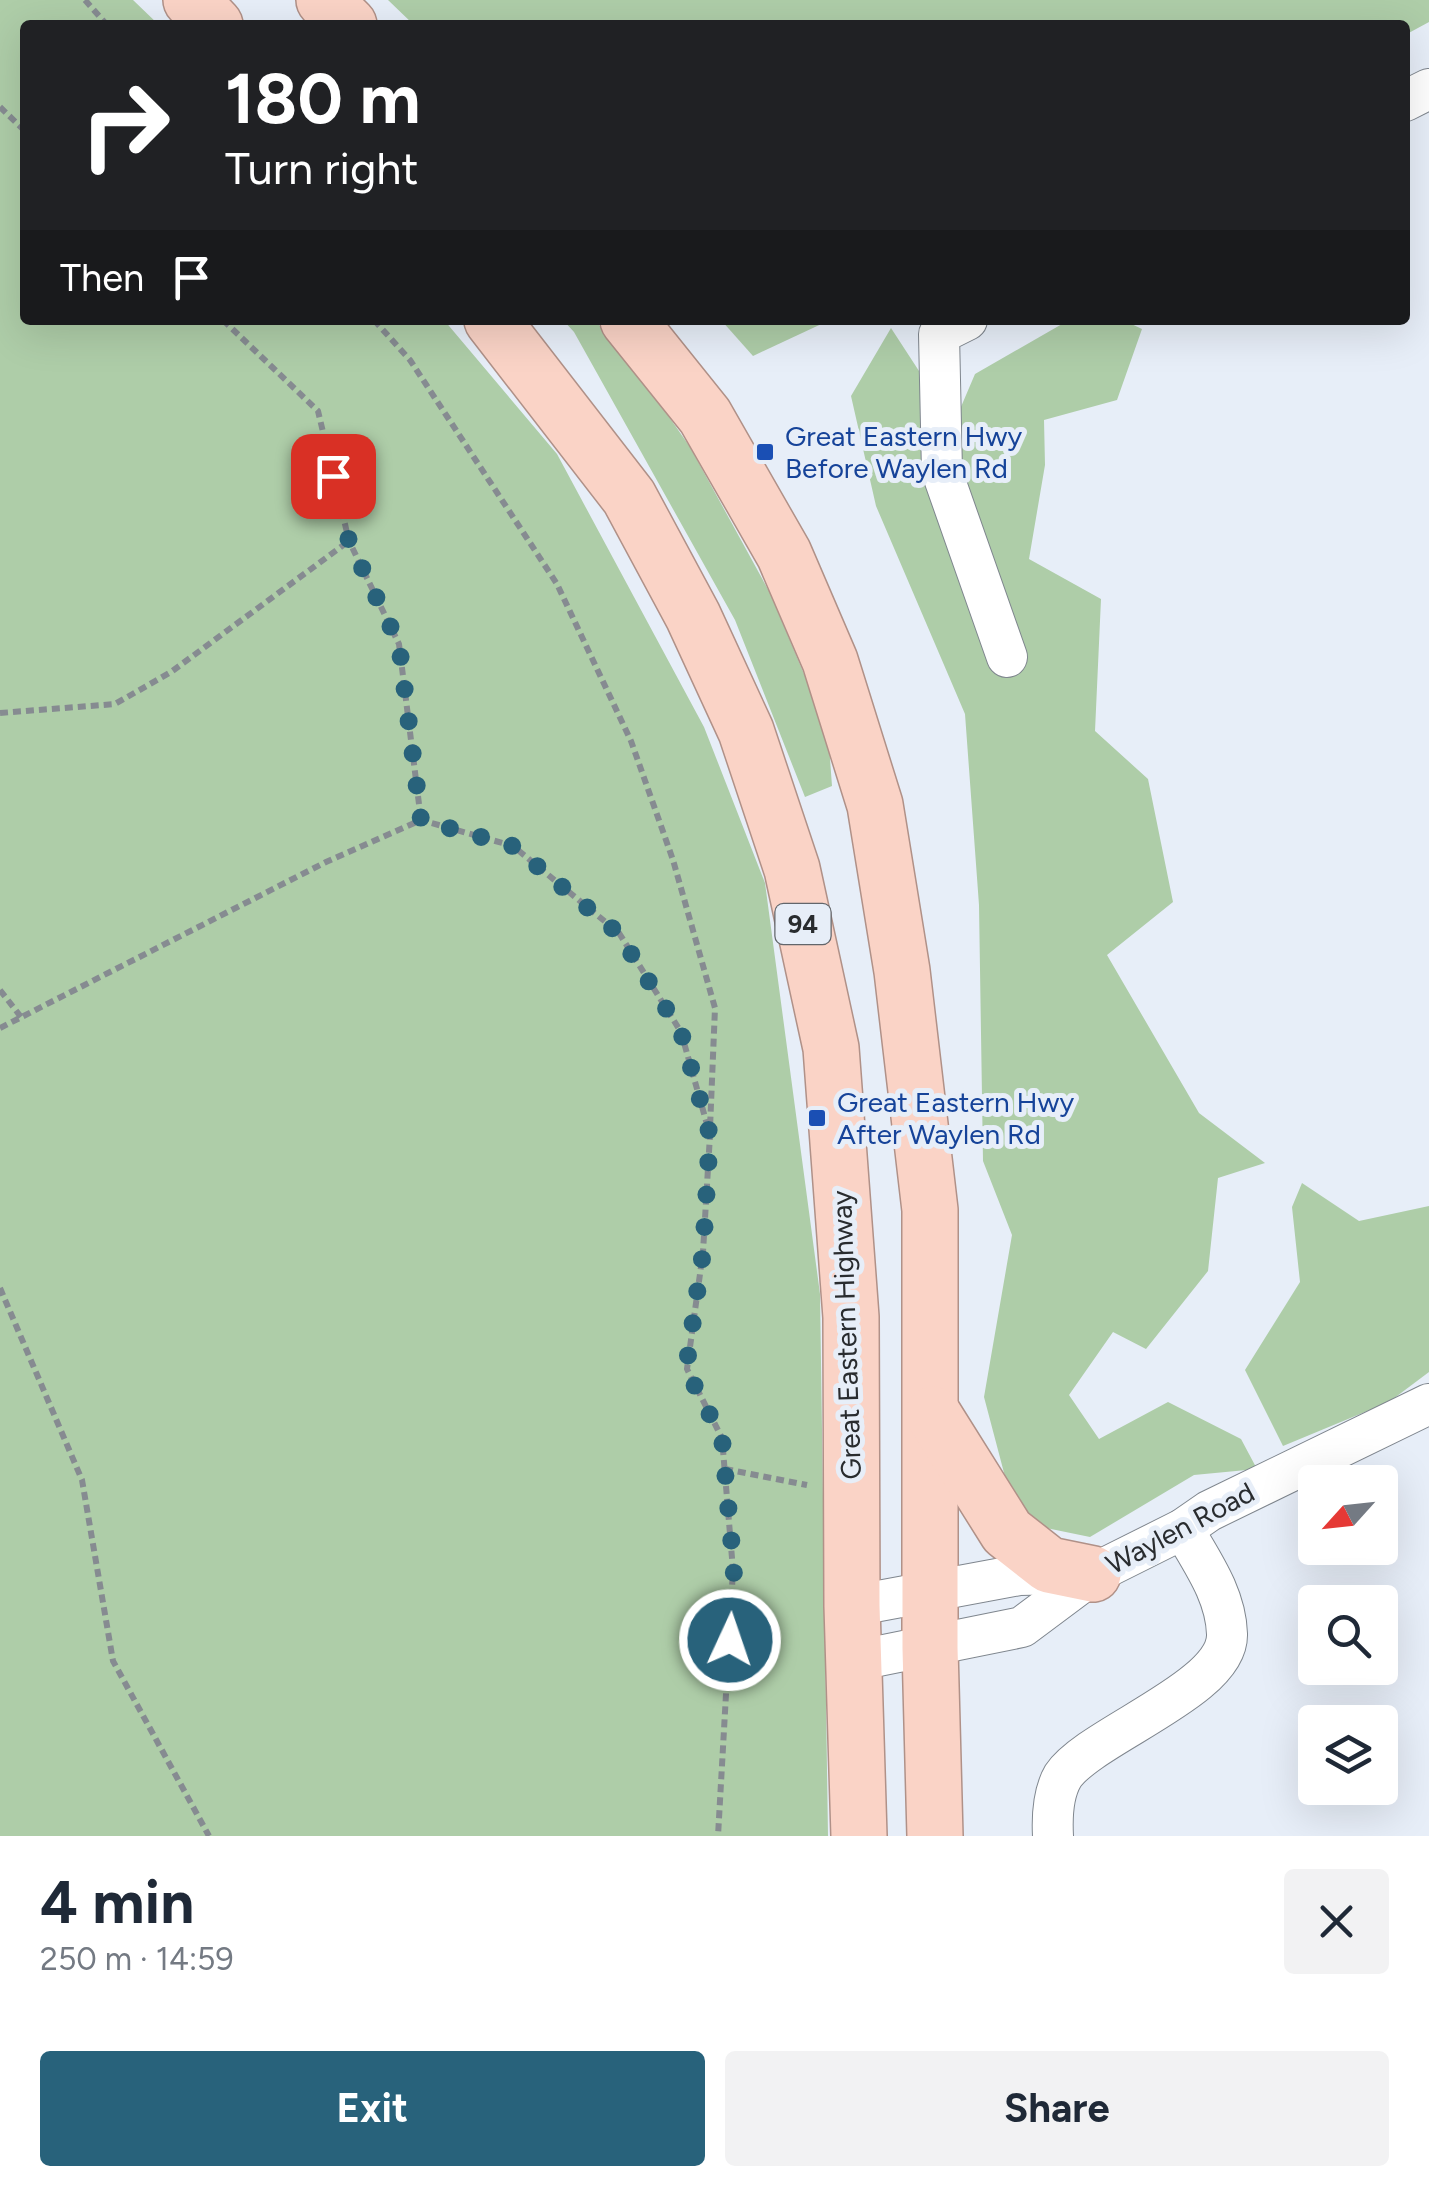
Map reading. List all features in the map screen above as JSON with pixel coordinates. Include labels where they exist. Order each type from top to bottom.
[{"type":"highway","points":[[191,0],[210,20]]},
{"type":"highway","points":[[324,0],[344,20]]},
{"type":"highway","name":"Great Eastern Highway","points":[[496,325],[629,496],[693,616],[746,731],[792,869],[831,1048],[852,1317],[852,1606],[859,1836]]},
{"type":"highway","points":[[632,325],[704,416],[776,540],[830,661],[875,805],[902,971],[930,1210],[930,1648],[935,1836]]},
{"type":"highway","points":[[933,1414],[1007,1532],[1049,1565],[1093,1574]]},
{"type":"street","points":[[957,325],[939,334],[942,472],[1007,657]]},
{"type":"street","name":"Waylen Road","points":[[854,1660],[1022,1627],[1093,1574],[1183,1529],[1209,1511],[1429,1404]]},
{"type":"street","points":[[1053,1836],[1052,1812],[1063,1777],[1082,1759],[1174,1700],[1221,1658],[1228,1638],[1222,1600],[1183,1529]]},
{"type":"street","name":"Waylen Road","points":[[852,1606],[1018,1575],[1093,1574]]},
{"type":"path","points":[[84,0],[103,20]]},
{"type":"path","points":[[0,107],[20,126]]},
{"type":"path","points":[[228,325],[318,411],[349,541],[399,644],[421,820]]},
{"type":"path","points":[[378,325],[410,360],[557,584],[632,741],[673,860],[715,1008],[703,1252],[686,1369],[722,1438],[734,1570],[718,1836]]},
{"type":"path","points":[[0,714],[115,704],[172,672],[349,541]]},
{"type":"path","points":[[0,1028],[326,862],[421,820],[513,846],[618,933],[681,1032],[710,1135]]},
{"type":"path","points":[[0,990],[21,1018]]},
{"type":"path","points":[[0,1288],[82,1480],[113,1661],[208,1836]]},
{"type":"green space","points":[[0,0],[133,0],[154,20],[20,20],[20,325],[448,325],[557,454],[704,727],[765,883],[820,1294],[828,1836],[0,1836]]},
{"type":"green space","points":[[388,0],[1429,0],[1429,22],[1410,32],[1410,20],[409,20]]},
{"type":"green space","points":[[568,325],[599,325],[619,345],[690,447],[770,593],[828,731],[832,786],[805,797],[735,620]]},
{"type":"green space","points":[[725,325],[819,325],[753,356]]},
{"type":"green space","points":[[1060,325],[1134,325],[1142,329],[1117,400],[1044,420],[1045,465],[1029,559],[1101,599],[1095,731],[1148,779],[1173,902],[1107,955],[1199,1113],[1265,1163],[1218,1178],[1208,1271],[1146,1349],[1113,1332],[1069,1395],[1099,1439],[1168,1402],[1241,1439],[1257,1469],[1194,1475],[1090,1537],[1017,1522],[984,1397],[1012,1235],[983,1161],[979,905],[965,714],[876,506],[851,396],[891,328],[919,371],[946,442],[975,374]]},
{"type":"green space","points":[[1302,1183],[1359,1221],[1429,1206],[1429,1372],[1389,1402],[1283,1446],[1245,1370],[1300,1282],[1292,1207]]},
{"type":"place","name":"Great Eastern Hwy Before Waylen Rd","points":[[765,452]]},
{"type":"place","name":"Great Eastern Hwy After Waylen Rd","points":[[817,1118]]},
{"type":"route","points":[[333,476],[349,541],[399,644],[421,820],[513,846],[618,933],[681,1032],[710,1135],[703,1252],[686,1369],[722,1438],[734,1570],[730,1640]]}]
